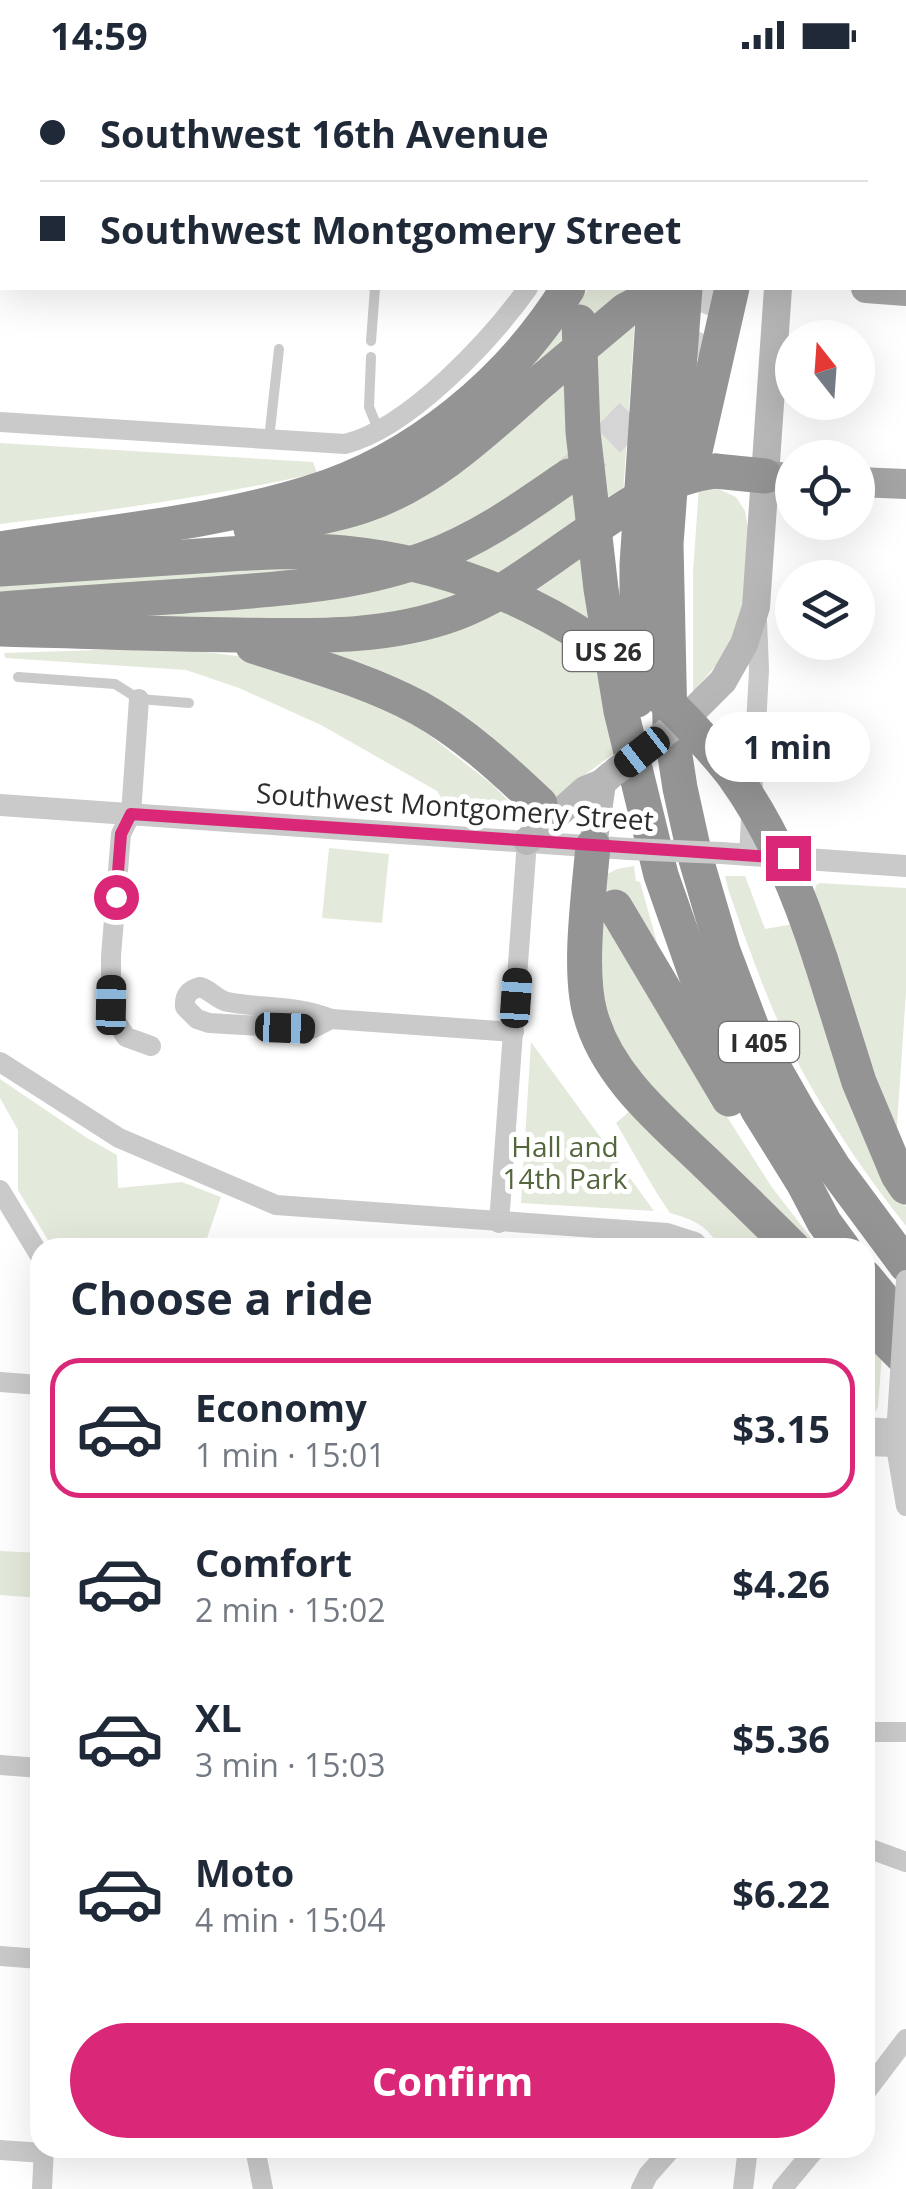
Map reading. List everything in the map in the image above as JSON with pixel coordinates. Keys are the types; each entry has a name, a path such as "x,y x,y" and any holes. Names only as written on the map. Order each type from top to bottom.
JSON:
{"highway":[{"path":"0,549 120,533 258,506 311,493 357,475 409,447 487,388 525,349 567,290"},
{"name":"I 405","path":"655,290 637,565 636,655 620,782 661,875 714,1021 758,1110 834,1235"},
{"path":"120,533 170,538 244,530 312,519 364,505 400,489 445,463 626,310 664,290"},
{"name":"I 405","path":"685,290 666,544 670,724 695,856 723,951 754,1033 834,1168 906,1265"},
{"path":"666,544 686,496 732,290"},
{"path":"579,322 582,432 601,589 622,711 620,782"},
{"path":"0,628 344,636 419,625 497,595 676,479 715,471 775,477"},
{"path":"0,609 263,590 336,582 382,572 464,543 506,520 569,476"},
{"name":"US 26","path":"0,569 245,553 342,553 449,574 514,598 594,642 644,680 706,742 758,813 796,891 859,1082 906,1187"},
{"path":"218,635 347,676 420,708 476,747 540,804"},
{"path":"592,846 585,977 588,1010 598,1039 619,1072 663,1121 782,1238"},
{"path":"615,907 743,1122 786,1184 834,1235"},
{"path":"875,1288 906,1327"},
{"path":"875,1330 906,1360"}],"main road":[{"path":"778,290 779,440"},
{"path":"875,483 906,484"},
{"path":"592,846 620,782 723,681 744,644 756,607 775,500"},
{"path":"527,841 585,790 620,782"}],"street":[{"path":"0,422 345,444 362,440 436,388 477,351 526,290"},
{"path":"748,856 759,670 765,640 756,607"},
{"path":"139,699 131,814 121,834 111,956 111,1011 126,1037 151,1046"},
{"name":"Southwest Montgomery Street","path":"0,805 906,866"},
{"path":"499,1222 527,841"},
{"path":"331,1019 312,1029 216,1024 190,1014 184,1000 192,989 200,987 224,1002 313,1011 331,1019 514,1032"},
{"path":"0,1062 119,1138 276,1205 667,1233 681,1238"},
{"path":"0,1190 30,1240"},
{"path":"906,1280 896,1432 906,1506"},
{"path":"0,1382 30,1384"},
{"path":"875,1429 896,1432"},
{"path":"875,1441 896,1432"},
{"path":"875,1732 906,1732"},
{"path":"0,1765 30,1767"},
{"path":"875,1850 906,1862"},
{"path":"0,1956 30,1958"},
{"path":"875,2080 906,2040"},
{"path":"0,2150 30,2150"},
{"path":"42,2189 44,2158"},
{"path":"257,2158 263,2189"},
{"path":"640,2189 663,2158"},
{"path":"743,2189 747,2158"},
{"path":"782,2189 808,2158"}],"lane":[{"path":"371,341 375,290"},
{"path":"269,439 279,348"},
{"path":"371,357 369,407 379,430"},
{"path":"18,677 115,684 139,699 188,704"}],"green space":[{"path":"588,290 632,290 400,470 551,341"},
{"path":"635,318 623,495 601,509 591,355"},
{"path":"571,378 583,522 498,579 420,555 306,542"},
{"path":"0,443 313,462 317,473 199,496 0,524"},
{"path":"699,486 712,486 736,497 745,511 748,529 742,613 725,655 693,692 693,572"},
{"path":"586,550 599,633 523,590"},
{"path":"350,567 0,601 0,580 134,572"},
{"path":"401,579 468,596 391,624 73,614"},
{"path":"500,605 606,667 617,751 551,800 310,654"},
{"path":"198,651 259,659 392,706 493,785 526,819 451,813 437,791 321,725 239,688 186,670 5,658 4,653"},
{"path":"329,848 389,854 382,923 322,918"},
{"path":"634,866 700,1074 771,1186 811,1238 798,1238 625,1058 596,991 607,874"},
{"path":"725,876 745,876 765,929 793,924 891,1184 906,1207 906,1226 843,1140 797,1062 765,990"},
{"path":"820,883 906,888 906,992 896,1141 814,894"},
{"name":"Hall and 14th Park","path":"531,1042 654,1211 521,1203"},
{"path":"0,1079 117,1155 118,1188 182,1182 221,1197 207,1238 47,1238 18,1190 18,1130 0,1098"},
{"path":"632,1109 767,1238 713,1238 699,1224 670,1213 616,1123"},
{"path":"875,1346 882,1353 875,1412"},
{"path":"0,1551 30,1552 30,1597 0,1595"}],"tunnel":[{"path":"569,476 653,391 686,343 708,290"}],"route":[{"path":"116,897 121,834 131,814 788,858"}]}
